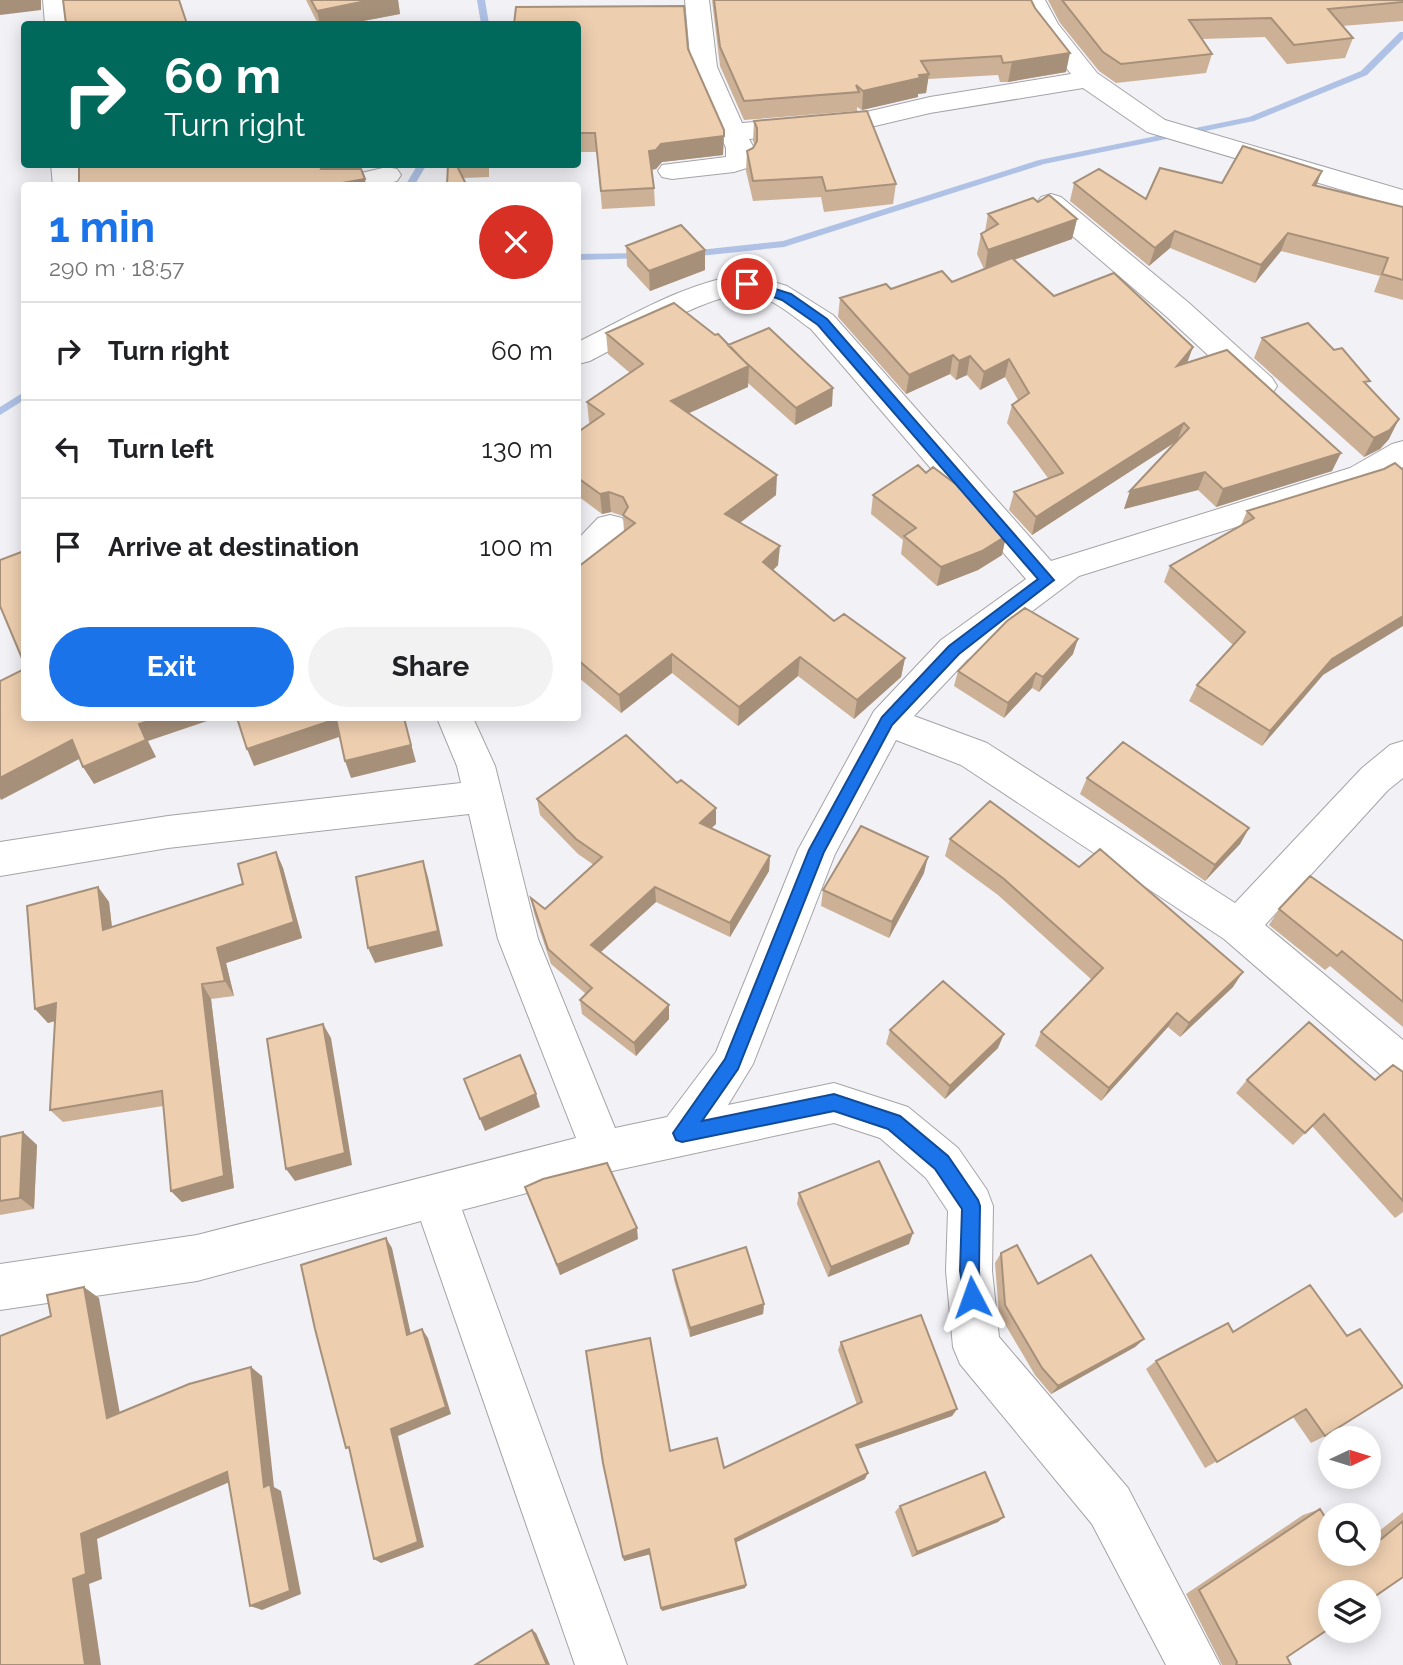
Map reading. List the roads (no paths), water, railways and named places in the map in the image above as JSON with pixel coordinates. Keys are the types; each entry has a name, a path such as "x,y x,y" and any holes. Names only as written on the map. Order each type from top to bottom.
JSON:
{"street":[{"path":"55,0 57,21"},
{"path":"672,170 734,164 740,160 740,148 705,67 697,0"},
{"path":"1033,0 1047,26 1088,79 1156,126 1403,199"},
{"path":"731,132 862,121 930,105 1088,79"},
{"path":"358,182 387,175"},
{"path":"1051,203 1178,310 1286,408"},
{"path":"581,353 709,292 747,284 787,297 822,322 1047,580"},
{"path":"1334,451 1387,470"},
{"path":"682,1133 732,1064 817,850 887,721 954,650 1067,567 1387,470"},
{"path":"581,557 610,527"},
{"path":"456,721 476,766 518,940 603,1152"},
{"path":"887,721 974,754 1238,927 1403,1067"},
{"path":"1238,927 1394,778"},
{"path":"0,859 168,832 483,797"},
{"path":"0,1287 197,1258 603,1152 682,1133 834,1103 893,1122 942,1163 971,1206 969,1271 977,1347 1110,1506 1194,1665"},
{"path":"435,1196 601,1665"}],"waterway":[{"path":"481,0 484,21"},
{"path":"690,254 784,244 1042,162 1251,119 1364,73 1403,34"},
{"path":"412,182 420,168"},
{"path":"581,257 644,256"},
{"path":"0,412 21,397"}]}
